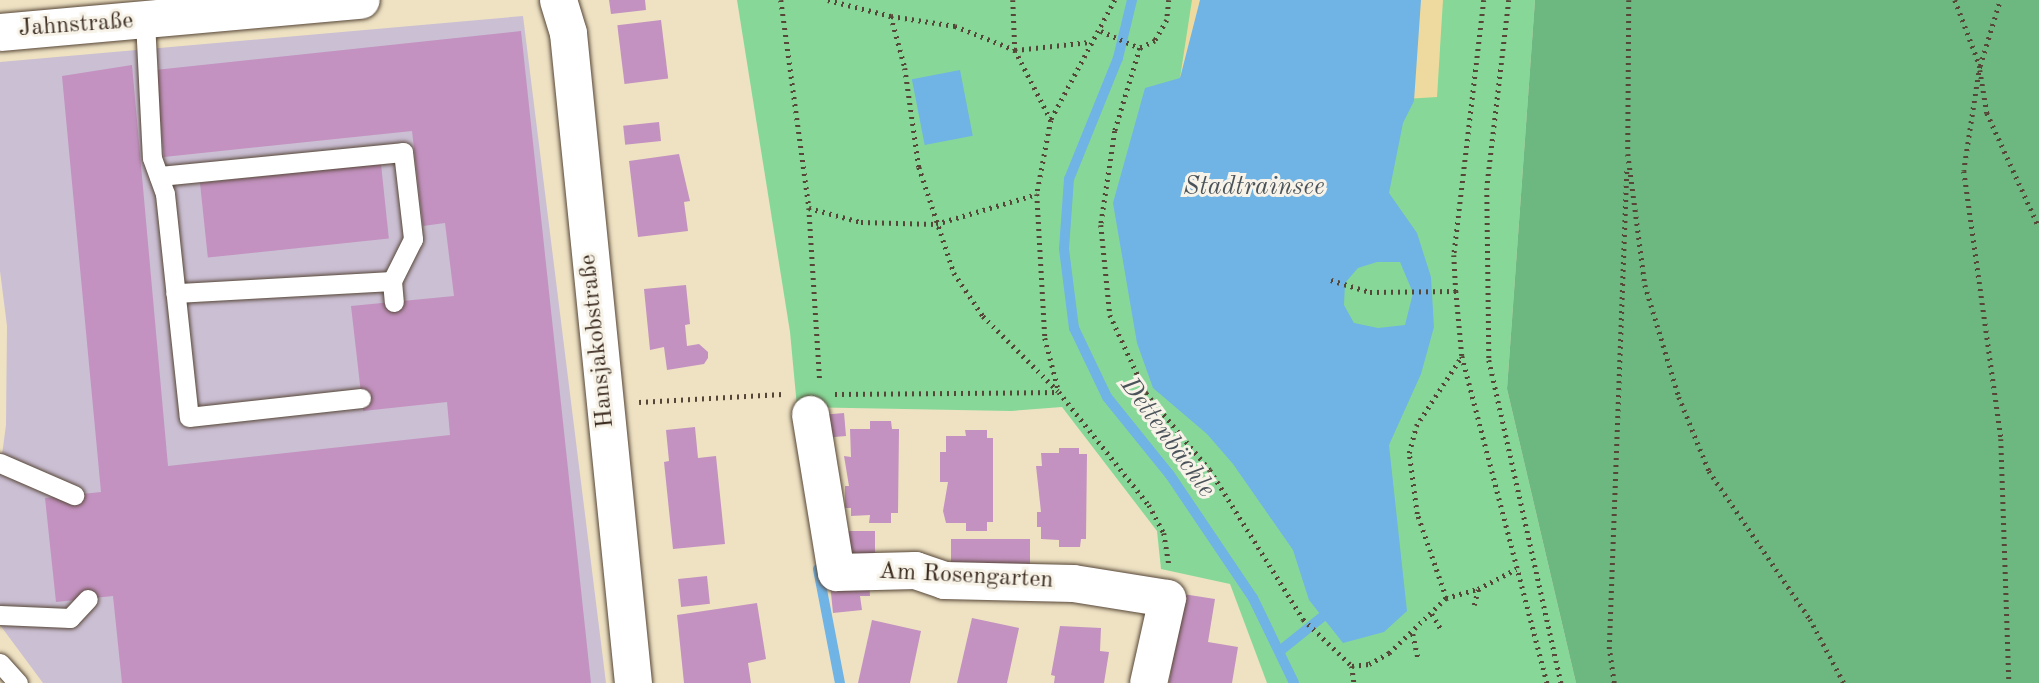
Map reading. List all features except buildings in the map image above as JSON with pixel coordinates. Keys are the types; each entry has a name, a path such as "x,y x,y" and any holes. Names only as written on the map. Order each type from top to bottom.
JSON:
{"street":[{"name":"Jahnstraße","path":"0,32 145,21 230,7 360,0"},
{"name":"Hansjakobstraße","path":"558,0 568,33 633,683"},
{"name":"Am Rosengarten","path":"812,397 836,572 915,570 944,580 1073,583 1167,598"},
{"path":"1148,683 1167,598"}],"lane":[{"path":"145,21 152,158 165,194 189,417 361,398"},
{"path":"159,176 402,152 413,239 392,281 394,302"},
{"path":"175,293 392,281"},
{"path":"0,463 74,495"},
{"path":"0,615 70,618 88,599"},
{"path":"0,663 18,683"}],"path":[{"path":"781,0 808,208 822,374 812,397"},
{"path":"828,0 891,16 955,26 1015,50 1091,42"},
{"path":"1013,0 1015,50 1051,120"},
{"path":"1059,392 1045,338 1037,194 1051,120 1091,42 1101,31 1115,0"},
{"path":"1170,0 1167,20 1154,41 1140,48 1115,131 1101,225 1110,315 1146,393 1210,470 1303,619 1315,634 1352,666 1354,683"},
{"path":"1484,0 1454,255 1456,291 1462,356 1547,683"},
{"path":"1509,0 1487,188 1489,360 1561,683"},
{"path":"1614,683 1609,649 1628,154 1629,0"},
{"path":"1955,0 1969,47 1980,66 1987,113 2039,227"},
{"path":"2000,0 1980,66 1964,171 2001,439 2009,683"},
{"path":"891,16 905,68 919,167 954,273 983,316 1059,392 1149,505 1164,533 1167,598"},
{"path":"1101,31 1140,48"},
{"path":"1628,154 1645,285 1679,397 1709,471 1810,619 1843,683"},
{"path":"808,208 861,222 936,224 1037,194"},
{"path":"1331,280 1370,292 1405,294 1456,291"},
{"path":"1446,598 1417,514 1409,453 1416,426 1462,356"},
{"path":"604,410 728,394 812,397 1059,392"},
{"path":"1352,666 1369,664 1413,634 1446,598 1478,589 1516,568"},
{"path":"1474,605 1478,589"},
{"path":"1432,614 1441,629"},
{"path":"1413,634 1418,658"}],"shaded area":[{"path":"523,16 606,683 43,683 0,625 0,470 6,425 7,326 0,271 0,62"}],"green space":[{"path":"737,0 1535,0 1507,389 1576,683 1267,683 1230,584 1161,569 1157,531 1062,407 1011,411 797,407 790,332"},
{"path":"1535,0 2039,0 2039,683 1576,683 1507,389"}],"sand":[{"path":"1192,0 1216,0 1180,78"},
{"path":"1407,0 1443,0 1437,97 1405,99"}],"water":[{"name":"Stadtrainsee","path":"1200,0 1421,0 1414,101 1403,123 1389,193 1417,233 1431,277 1434,327 1421,374 1389,445 1407,611 1384,632 1343,643 1309,600 1293,550 1233,464 1207,434 1153,388 1137,343 1113,203 1145,88 1180,78","holes":["1377,262 1400,262 1413,293 1405,325 1378,328 1354,323 1344,305 1345,283 1358,268"]},
{"path":"960,70 973,136 925,145 912,79"}],"waterway":[{"name":"Dettenbächle","path":"1132,0 1118,58 1069,179 1064,249 1074,328 1107,397 1170,475 1253,598 1294,683"},
{"path":"818,569 840,683"},
{"path":"1281,650 1322,617"}]}
